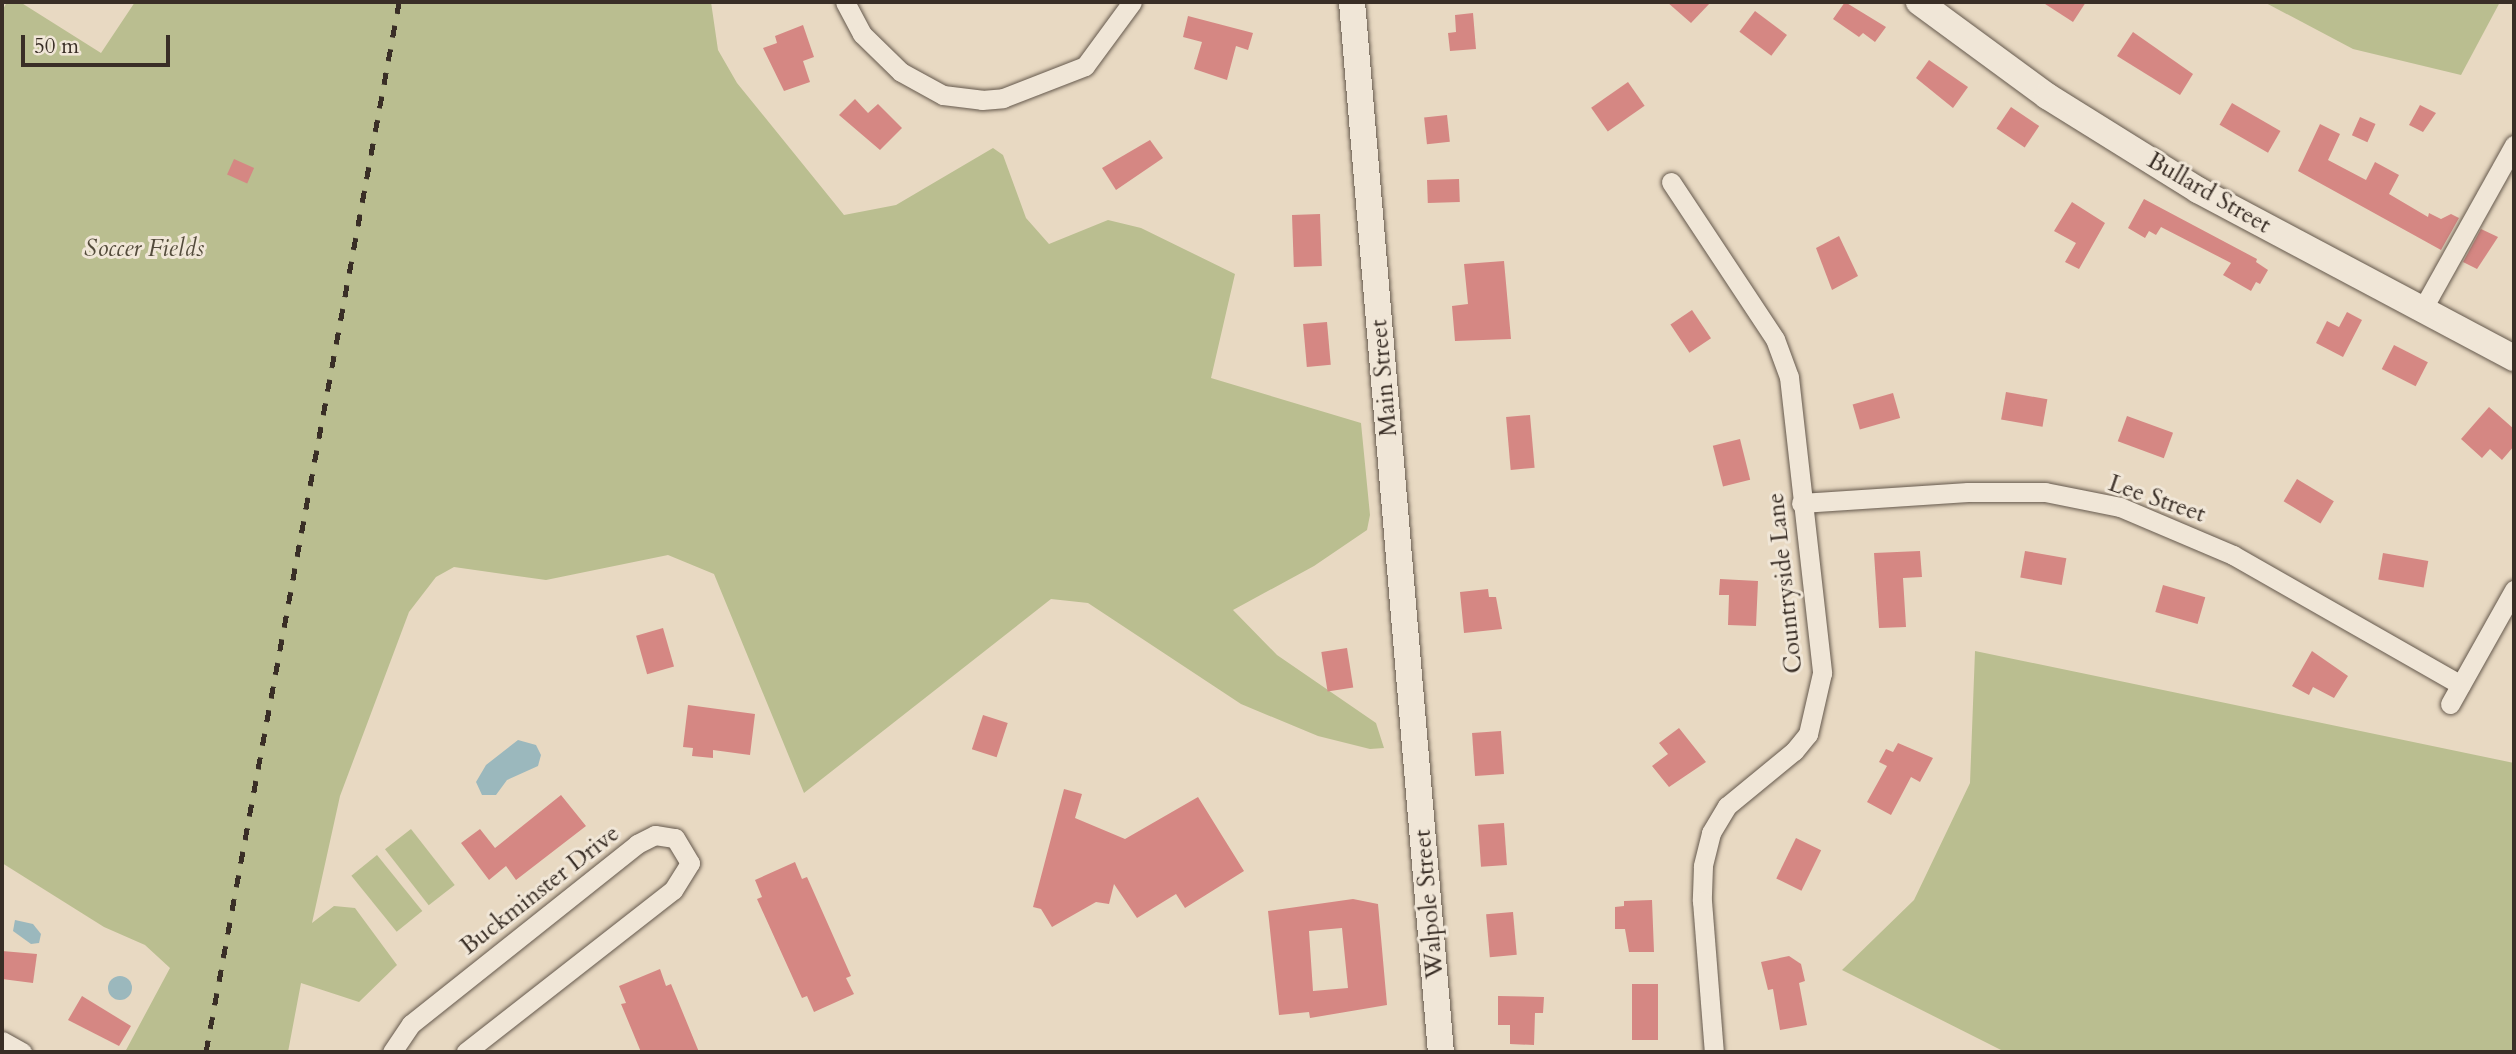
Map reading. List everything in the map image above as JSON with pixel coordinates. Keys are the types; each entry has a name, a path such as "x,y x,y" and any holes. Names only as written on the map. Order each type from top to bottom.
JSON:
{"main road":[{"name":"Main Street","path":"1352,2 1416,755"},
{"name":"Bullard Street","path":"1919,2 2048,96 2198,190 2514,358"},
{"name":"Walpole Street","path":"1416,755 1441,1052"}],"street":[{"path":"845,2 862,34 901,72 943,95 982,100 1003,98 1085,66 1132,2"},
{"path":"2423,308 2514,145"},
{"name":"Countryside Lane","path":"1671,182 1775,339 1788,377 1822,673 1817,708 1808,734 1794,751 1727,806 1711,833 1703,866 1702,901 1714,1052"},
{"name":"Lee Street","path":"1801,503 1968,492 2045,492 2120,507 2233,555 2461,685"},
{"path":"2450,704 2514,590"},
{"name":"Buckminster Drive","path":"392,1052 411,1024 637,844 655,835 676,838 690,863 673,890 466,1052"},
{"path":"2,1041 22,1052"}],"green space":[{"name":"Soccer Fields","path":"7,2 20,2 101,53 135,2 711,2 718,50 737,83 844,215 896,205 993,148 1003,155 1026,218 1049,244 1108,220 1141,228 1235,274 1211,378 1361,423 1370,515 1367,530 1314,566 1233,610 1277,655 1376,723 1384,748 1370,749 1318,736 1241,704 1088,603 1051,599 804,793 714,574 668,555 546,580 454,567 436,577 409,612 340,796 312,923 334,906 355,908 397,965 359,1002 301,983 288,1052 125,1052 170,968 145,945 104,927 2,863 2,11"},
{"path":"2264,2 2500,2 2461,75 2353,49"},
{"path":"1975,651 2514,763 2514,1052 2005,1052 1842,970 1914,900 1970,783"},
{"path":"411,829 455,885 429,905 385,849"},
{"path":"377,855 422,911 397,932 351,876"}],"water":[{"path":"518,740 536,745 541,755 538,766 507,780 496,795 482,795 476,782 486,765"},
{"path":"15,920 33,924 41,934 39,943 31,944 13,931"},
{"path":"120,976 131,983 132,988 125,999 120,1000 109,993 108,988 115,977"}],"building":[{"path":"1667,2 1711,2 1691,23"},
{"path":"1845,2 1886,27 1875,42 1863,33 1859,37 1833,19"},
{"path":"2042,2 2086,2 2073,22"},
{"path":"1755,11 1787,35 1771,56 1739,32"},
{"path":"1473,13 1476,49 1450,51 1448,33 1456,32 1455,15"},
{"path":"1188,16 1253,33 1248,50 1236,46 1227,80 1194,69 1202,42 1183,37"},
{"path":"803,25 814,57 803,61 810,82 784,91 763,48 777,43 775,36"},
{"path":"2133,32 2193,74 2180,95 2117,56"},
{"path":"1929,60 1968,87 1953,108 1916,78"},
{"path":"1628,82 1645,106 1608,132 1591,108"},
{"path":"855,99 868,113 878,104 902,128 880,150 839,115"},
{"path":"2232,103 2280,131 2268,153 2220,125"},
{"path":"2420,105 2436,113 2423,132 2409,125"},
{"path":"2011,107 2039,126 2025,148 1996,129"},
{"path":"1447,115 1450,142 1427,144 1424,117"},
{"path":"2360,117 2376,124 2367,142 2352,135"},
{"path":"2320,124 2340,134 2328,160 2366,180 2375,162 2399,175 2389,194 2428,217 2429,213 2441,219 2451,214 2459,218 2441,250 2298,171"},
{"path":"1150,140 1163,158 1116,190 1102,168"},
{"path":"234,159 254,168 247,183 227,175"},
{"path":"1459,179 1460,202 1428,203 1427,180"},
{"path":"2144,199 2257,259 2256,262 2268,270 2260,284 2256,282 2251,291 2223,275 2231,263 2161,227 2156,235 2149,231 2145,238 2128,228"},
{"path":"2072,202 2105,223 2079,269 2065,262 2076,243 2054,231"},
{"path":"1320,214 1322,266 1294,267 1292,215"},
{"path":"2481,229 2498,237 2477,269 2463,262"},
{"path":"1839,236 1858,276 1832,290 1816,248"},
{"path":"1504,261 1511,339 1455,341 1452,306 1468,304 1464,264"},
{"path":"1692,310 1711,338 1689,353 1670,325"},
{"path":"2347,312 2362,320 2343,357 2316,343 2327,321 2339,327"},
{"path":"1327,322 1331,365 1307,367 1303,324"},
{"path":"2394,345 2428,362 2416,386 2382,369"},
{"path":"2006,392 2047,399 2042,427 2001,420"},
{"path":"1893,393 1900,418 1860,430 1853,405"},
{"path":"2489,407 2514,429 2514,446 2502,460 2490,449 2482,458 2461,439"},
{"path":"1530,415 1535,468 1511,470 1506,417"},
{"path":"2127,416 2173,433 2164,458 2118,441"},
{"path":"1740,439 1750,480 1723,487 1713,446"},
{"path":"2297,479 2334,501 2320,523 2284,501"},
{"path":"1920,551 1922,577 1903,578 1906,627 1879,628 1874,553"},
{"path":"2025,551 2066,558 2062,585 2020,578"},
{"path":"2383,553 2428,561 2424,588 2378,580"},
{"path":"1720,579 1758,581 1756,626 1728,625 1729,595 1719,595"},
{"path":"2163,585 2205,597 2198,624 2155,612"},
{"path":"1488,589 1489,597 1496,597 1502,629 1464,633 1460,592"},
{"path":"663,628 674,666 647,674 636,636"},
{"path":"1347,648 1353,688 1328,692 1321,652"},
{"path":"2312,651 2348,676 2334,698 2313,687 2309,695 2292,686"},
{"path":"688,705 755,714 750,755 713,750 713,758 692,756 693,748 683,747"},
{"path":"983,715 1008,723 997,757 972,749"},
{"path":"1679,728 1706,762 1669,787 1652,766 1668,754 1659,743"},
{"path":"1501,731 1504,774 1475,776 1472,733"},
{"path":"1898,743 1933,758 1920,782 1911,777 1891,815 1867,802 1887,766 1879,762 1886,749 1893,752"},
{"path":"1064,789 1082,794 1075,818 1125,839 1198,797 1244,871 1185,908 1176,894 1137,918 1114,884 1109,904 1096,902 1052,927 1041,909 1033,907"},
{"path":"561,795 586,826 516,880 506,866 489,880 461,843 480,829 495,848"},
{"path":"1504,823 1507,865 1481,867 1478,825"},
{"path":"1796,838 1821,850 1801,891 1776,878"},
{"path":"795,862 802,879 807,877 851,976 846,978 854,994 814,1012 807,996 802,998 757,899 762,897 755,880"},
{"path":"1353,899 1378,904 1387,1005 1310,1018 1309,1012 1279,1015 1268,911","holes":["1342,928 1348,988 1313,991 1309,931"]},
{"path":"1652,900 1654,952 1629,952 1625,929 1615,929 1615,907 1624,906 1624,901"},
{"path":"1513,912 1517,955 1490,957 1486,914"},
{"path":"2,951 37,954 33,983 2,979"},
{"path":"1789,956 1801,964 1805,981 1799,983 1807,1025 1780,1030 1773,989 1768,990 1761,962"},
{"path":"660,969 666,986 671,984 699,1052 641,1052 621,1004 626,1003 619,986"},
{"path":"1632,984 1658,984 1658,1040 1632,1040"},
{"path":"82,996 131,1026 119,1046 68,1020"},
{"path":"1498,996 1544,997 1543,1013 1535,1013 1534,1045 1510,1044 1510,1025 1498,1025"}],"railway":[{"path":"206,1052 399,2"}]}
